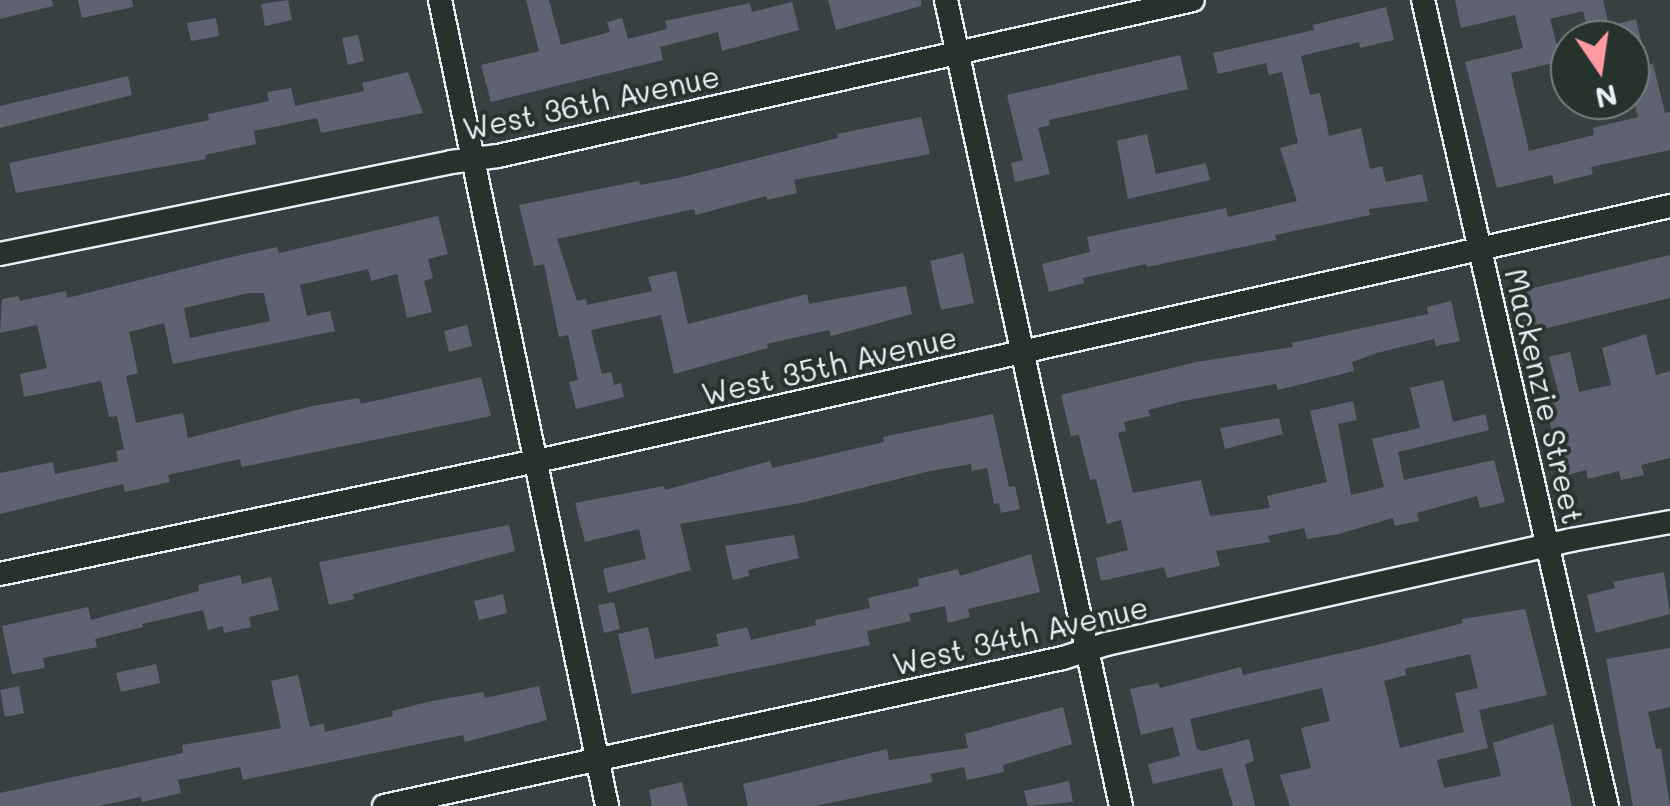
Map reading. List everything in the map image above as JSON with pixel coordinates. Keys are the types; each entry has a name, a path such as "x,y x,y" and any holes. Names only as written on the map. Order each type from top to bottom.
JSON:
{"street":[{"path":"440,0 606,806"},
{"path":"946,0 1121,806"},
{"name":"West 36th Avenue","path":"0,254 474,159 1193,0"},
{"name":"Mackenzie Street","path":"1423,0 1607,806"},
{"name":"West 35th Avenue","path":"0,574 536,461 1670,206"},
{"name":"West 34th Avenue","path":"384,806 598,762 1548,546 1670,522"}],"building":[{"path":"0,0 52,0 53,6 0,19"},
{"path":"78,0 132,0 133,7 82,18"},
{"path":"288,0 292,20 265,26 261,4"},
{"path":"526,0 549,0 561,45 610,32 607,22 622,18 628,39 667,29 665,21 750,3 752,12 792,2 799,30 722,51 718,32 660,47 663,60 491,102 481,65 539,51"},
{"path":"828,0 921,0 921,6 836,30"},
{"path":"1455,0 1603,0 1608,20 1585,20 1583,11 1550,19 1550,64 1511,73 1529,151 1594,135 1593,128 1626,120 1650,120 1653,64 1665,113 1670,112 1670,150 1591,167 1593,174 1554,184 1552,175 1497,188 1465,62 1523,48 1515,15 1461,28"},
{"path":"1386,7 1394,40 1360,48 1359,42 1301,56 1310,95 1320,93 1329,136 1361,128 1370,169 1382,166 1386,182 1422,174 1428,201 1369,209 1370,215 1275,235 1276,240 1083,278 1084,283 1049,292 1042,264 1090,252 1087,237 1226,208 1228,217 1297,201 1280,148 1298,143 1282,72 1269,75 1266,63 1218,74 1213,53 1314,30 1313,25"},
{"path":"216,18 219,36 191,41 187,23"},
{"path":"358,35 364,61 348,65 342,38"},
{"path":"1180,55 1188,89 1049,120 1050,125 1038,128 1050,174 1015,182 1011,163 1023,160 1007,95"},
{"path":"408,72 423,113 321,133 317,118 254,131 256,144 205,155 206,159 16,193 9,163 209,120 208,114 269,101 267,92 291,88 295,106 364,91 362,83"},
{"path":"128,76 132,95 0,128 0,106"},
{"path":"921,117 930,154 794,180 797,193 767,200 766,196 696,215 694,209 557,239 577,301 586,299 587,305 652,291 648,277 676,271 688,324 807,294 809,304 906,286 912,314 831,336 829,330 767,344 768,348 674,374 661,315 591,330 602,374 611,372 614,385 621,383 624,397 576,409 569,382 578,380 568,335 559,337 544,264 534,266 519,205 639,181 640,185 678,178 838,138 837,134"},
{"path":"1147,134 1156,174 1206,163 1210,180 1128,199 1117,141"},
{"path":"438,216 448,254 428,259 433,278 424,281 432,312 407,318 397,274 371,281 368,269 300,285 307,316 330,311 335,331 173,364 164,323 129,332 138,373 126,376 136,423 183,413 188,438 313,406 359,398 361,404 481,377 491,416 242,467 240,459 168,475 170,482 125,492 123,484 0,514 0,473 53,462 55,474 118,461 116,451 124,449 117,416 109,417 101,381 24,397 20,374 47,368 37,325 0,333 2,299 18,296 20,301 66,291 67,298 277,247 279,253","holes":["264,293 270,321 190,338 184,308"]},
{"path":"963,253 974,303 941,310 930,261"},
{"path":"1670,255 1670,298 1527,333 1517,292"},
{"path":"1451,301 1460,341 1436,346 1434,339 1352,362 1354,371 1278,390 1276,384 1183,401 1148,410 1150,416 1124,422 1126,431 1118,433 1133,493 1201,480 1210,516 1270,508 1267,496 1327,482 1310,411 1353,401 1357,420 1338,424 1351,495 1384,487 1372,439 1420,428 1410,388 1443,380 1453,422 1485,414 1489,430 1398,452 1404,480 1494,460 1505,502 1480,508 1477,496 1417,513 1419,521 1395,526 1393,518 1307,539 1304,528 1268,536 1270,542 1216,551 1220,566 1167,578 1164,567 1101,581 1096,558 1128,550 1121,520 1107,524 1096,479 1090,480 1079,435 1071,436 1061,395 1196,362 1293,347 1292,343 1428,314 1427,307"},
{"path":"467,325 472,346 449,352 444,331"},
{"path":"1646,334 1656,375 1670,371 1670,458 1641,465 1644,475 1621,480 1619,471 1588,479 1586,470 1561,477 1546,403 1560,399 1549,357 1570,352 1579,392 1611,385 1602,348"},
{"path":"993,414 1009,487 1015,486 1020,509 1001,513 999,503 994,504 987,468 972,471 971,464 930,471 801,503 680,524 691,570 608,593 603,569 646,559 639,529 585,542 575,503 664,486 665,490 770,461 772,468 884,442 883,437"},
{"path":"1279,418 1283,434 1225,449 1220,428"},
{"path":"509,525 515,551 353,594 354,599 329,605 319,562"},
{"path":"794,535 799,558 748,570 749,576 733,580 725,546"},
{"path":"1031,554 1040,592 968,609 970,617 948,623 945,606 909,614 911,621 867,631 870,645 632,694 618,634 648,627 655,659 719,646 716,634 747,627 751,640 816,625 815,620 870,608 868,598 919,586 918,579 958,569 960,576"},
{"path":"1664,572 1670,614 1596,633 1587,595 1615,588 1613,582"},
{"path":"240,575 242,584 271,577 279,610 249,617 251,627 224,633 223,626 208,630 203,610 142,624 143,627 95,639 97,647 43,658 45,668 12,674 2,626 88,607 91,620 199,591 198,585"},
{"path":"503,594 507,613 479,620 474,601"},
{"path":"614,602 620,629 604,633 598,605"},
{"path":"1525,609 1547,695 1479,710 1488,748 1437,760 1444,788 1501,776 1493,743 1553,724 1572,806 1290,806 1280,775 1311,768 1301,728 1330,721 1322,688 1190,719 1197,749 1202,751 1249,739 1254,761 1245,764 1255,806 1233,806 1222,768 1153,784 1148,764 1180,756 1173,727 1141,735 1130,689 1158,683 1160,688 1241,667 1243,675 1463,623 1462,619","holes":["1470,654 1478,688 1455,693 1464,732 1400,748 1384,681 1406,675 1405,669"]},
{"path":"1670,648 1670,707 1648,712 1656,749 1661,748 1670,806 1633,806 1606,659"},
{"path":"156,664 160,683 121,692 116,673"},
{"path":"298,675 310,727 324,723 325,732 393,716 392,711 427,702 483,692 485,698 539,686 547,720 465,742 463,735 243,780 240,767 178,780 181,793 142,802 141,797 99,806 0,806 0,793 183,753 182,745 281,728 271,681"},
{"path":"19,686 24,713 5,717 0,690"},
{"path":"1063,707 1072,744 1003,765 1004,772 967,780 964,767 931,774 932,782 815,806 748,806 743,784 887,749 889,760 968,748 965,734"},
{"path":"1069,781 1073,802 1028,806 1024,791"},
{"path":"682,782 688,806 652,806 649,790"}]}
